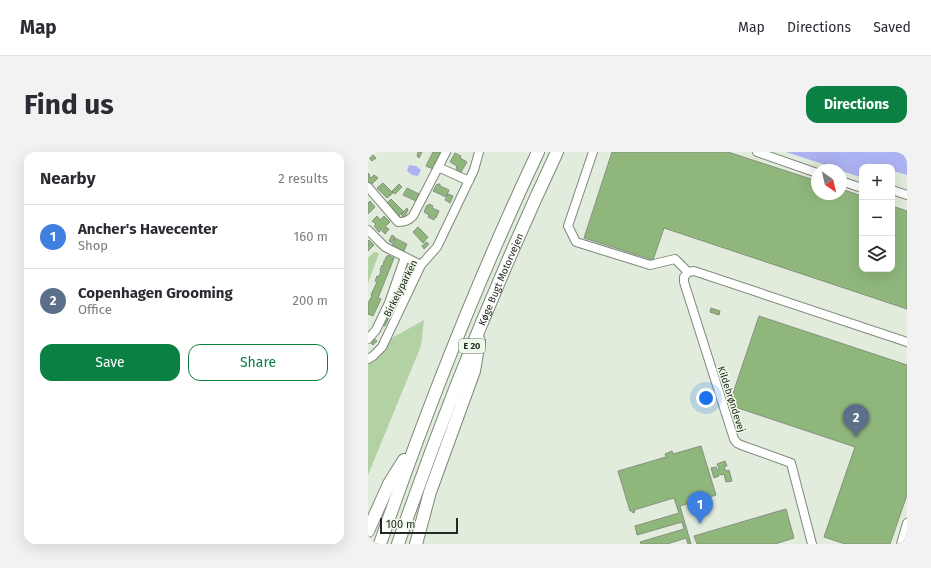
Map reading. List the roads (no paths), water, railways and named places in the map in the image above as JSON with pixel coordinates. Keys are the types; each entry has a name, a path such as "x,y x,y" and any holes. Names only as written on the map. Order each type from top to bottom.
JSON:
{"highway":[{"name":"Køge Bugt Motorvejen","path":"380,544 418,438 471,304 500,235 538,152"},
{"name":"Køge Bugt Motorvejen","path":"398,544 432,449 483,319 557,152"},
{"path":"416,544 430,492 474,371 483,319"},
{"path":"368,531 389,484 418,438"}],"street":[{"path":"368,187 398,222 407,221 413,216 446,152"},
{"name":"Birkelyparken","path":"368,359 382,347 421,265 437,247 474,170 479,152"},
{"path":"593,152 568,226 576,242 650,265 675,259 688,272 694,271 907,342"},
{"path":"757,152 811,171"},
{"path":"438,166 468,181"},
{"path":"847,183 859,187"},
{"path":"895,191 907,195"},
{"path":"368,230 385,248 421,265"},
{"path":"368,339 376,330 389,303 405,257"},
{"name":"Kildebrøndevej","path":"688,272 684,277 684,282 734,439 741,445 791,463 812,544"},
{"path":"901,544 907,523"}],"water":[{"path":"786,152 907,152 907,175 895,172 895,164 859,164 859,176 847,173 847,164 823,164"},
{"path":"409,165 416,166 421,170 418,176 412,175 407,171"}],"place":[{"name":"Copenhagen Grooming","path":"856,437"},
{"name":"Ancher's Havecenter","path":"700,524"}]}
